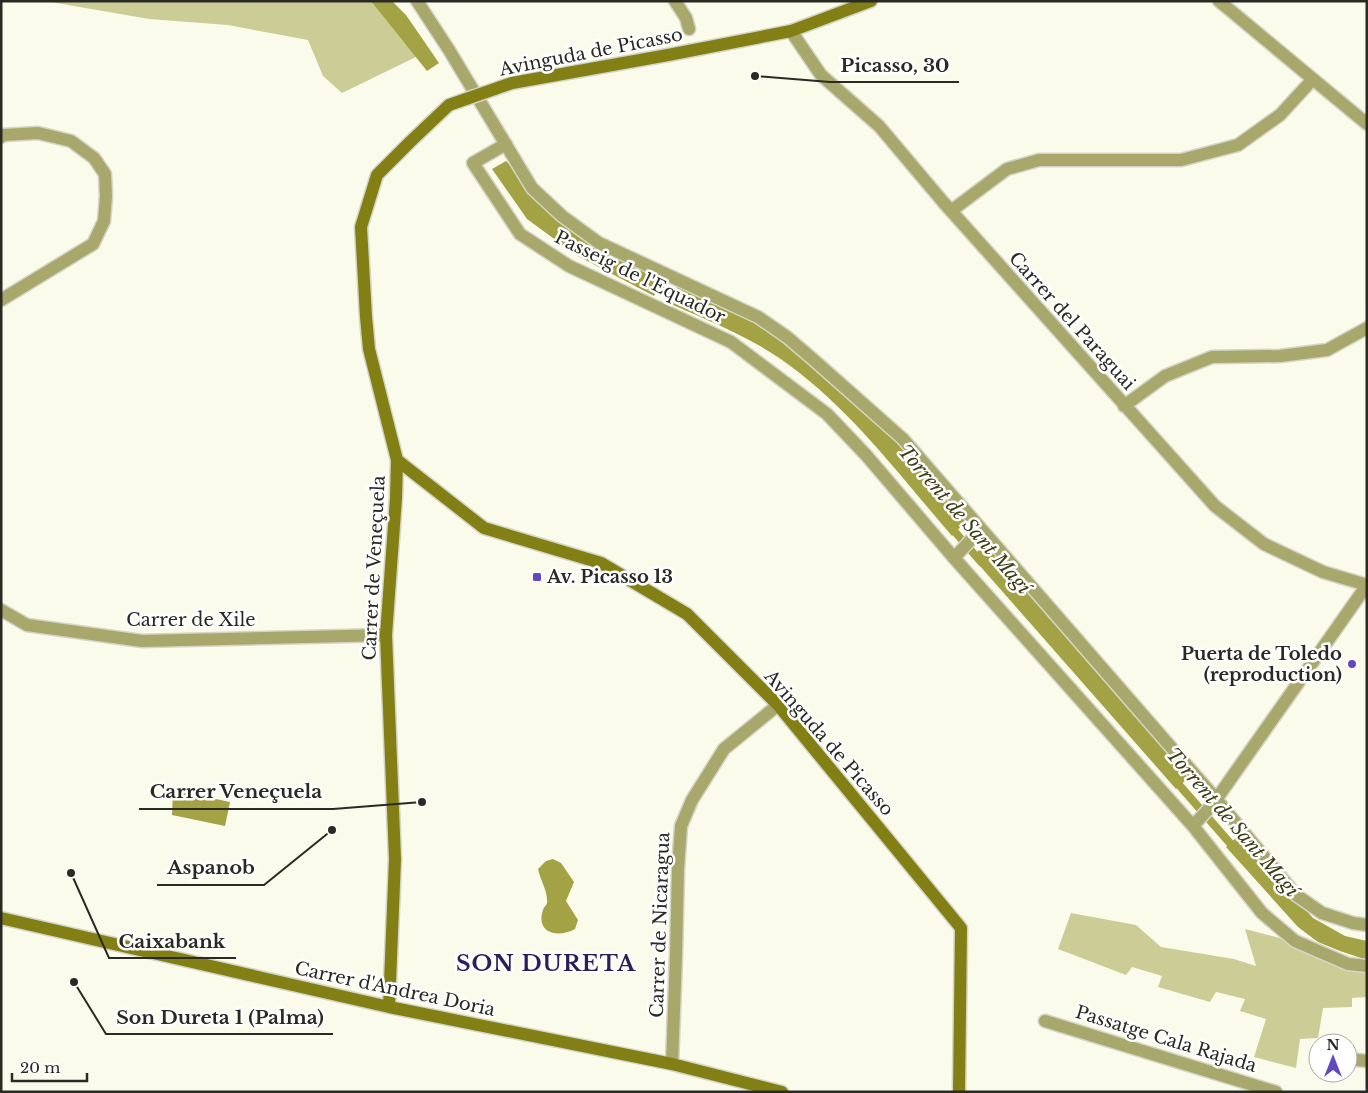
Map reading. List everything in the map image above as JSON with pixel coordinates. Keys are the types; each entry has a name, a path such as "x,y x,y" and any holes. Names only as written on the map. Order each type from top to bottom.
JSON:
{"street":[{"path":"417,1 450,50 506,144"},
{"path":"675,1 686,18 689,29"},
{"name":"Avinguda de Picasso","path":"871,1 791,31 512,83 450,105 377,175 361,228 366,317 370,349 397,460 484,528 601,563 686,614 778,705 962,928 959,1092"},
{"path":"1219,1 1367,124"},
{"name":"Carrer del Paraguai","path":"791,31 821,75 879,126 951,211 1215,506 1264,544 1323,572 1367,585"},
{"path":"951,211 1007,169 1039,160 1181,160 1238,145 1280,115 1313,79"},
{"path":"1,137 3,134 38,133 71,141 94,158 105,174 106,196 104,221 93,244 1,300"},
{"name":"Passeig de l'Equador","path":"1367,925 1353,923 1322,913 1296,894 977,534 903,439 787,337 758,317 599,243 562,216 532,188 506,144 473,163 520,234 569,266 731,342 827,414 866,455 954,558 1194,824 1262,913 1295,941 1348,964 1367,966"},
{"path":"1124,406 1165,376 1212,357 1280,356 1328,350 1367,328"},
{"name":"Carrer de Veneçuela","path":"389,1007 395,858 386,636 397,460"},
{"path":"954,558 977,534"},
{"path":"1194,824 1215,801 1367,585"},
{"name":"Carrer de Xile","path":"1,610 28,625 142,641 386,636"},
{"name":"Carrer de Nicaragua","path":"672,1064 681,826 692,800 724,749 778,705"},
{"name":"Carrer d'Andrea Doria","path":"1,918 389,1007 672,1064 782,1092"},
{"name":"Passatge Cala Rajada","path":"1045,1021 1276,1092"}],"green space":[{"path":"45,1 392,1 418,56 342,93 323,76 308,40 228,25 149,19"},
{"path":"1071,913 1136,925 1161,947 1234,959 1256,966 1245,929 1280,938 1350,971 1367,973 1367,997 1352,998 1352,1007 1323,1008 1319,1033 1308,1033 1308,1039 1300,1039 1296,1068 1254,1057 1266,1019 1240,1011 1245,999 1216,992 1210,1002 1158,987 1162,976 1132,967 1126,975 1058,949"}],"shaded area":[{"path":"371,1 392,1 406,15 439,63 427,71"},
{"path":"506,161 570,229 662,279 654,296 576,255 527,219 492,169"},
{"path":"678,284 764,327 825,373 881,425 966,521 952,536 855,424 812,383 775,355 761,347 731,331 671,304"},
{"path":"985,544 1189,777 1176,789 972,557"},
{"path":"173,790 230,802 225,826 172,815"},
{"path":"1239,835 1313,918 1345,936 1367,941 1367,960 1318,942 1298,927 1226,847"},
{"path":"553,859 561,863 574,882 566,901 578,920 575,929 569,932 550,932 542,924 541,918 547,902 546,892 538,869 546,861"}],"waterway":[{"name":"Torrent de Sant Magí","path":"649,284 681,300"},
{"name":"Torrent de Sant Magí","path":"949,525 981,562"},
{"name":"Torrent de Sant Magí","path":"1173,778 1236,850"}],"place":[{"name":"Picasso, 30","path":"755,76"},
{"name":"Av. Picasso 13","path":"537,577"},
{"name":"Puerta de Toledo (reproduction)","path":"1352,664"},
{"name":"Carrer Veneçuela","path":"422,802"},
{"name":"Aspanob","path":"332,830"},
{"name":"Caixabank","path":"71,873"},
{"name":"Son Dureta 1 (Palma)","path":"74,982"}],"district":[{"name":"SON DURETA","path":"546,963"}]}
